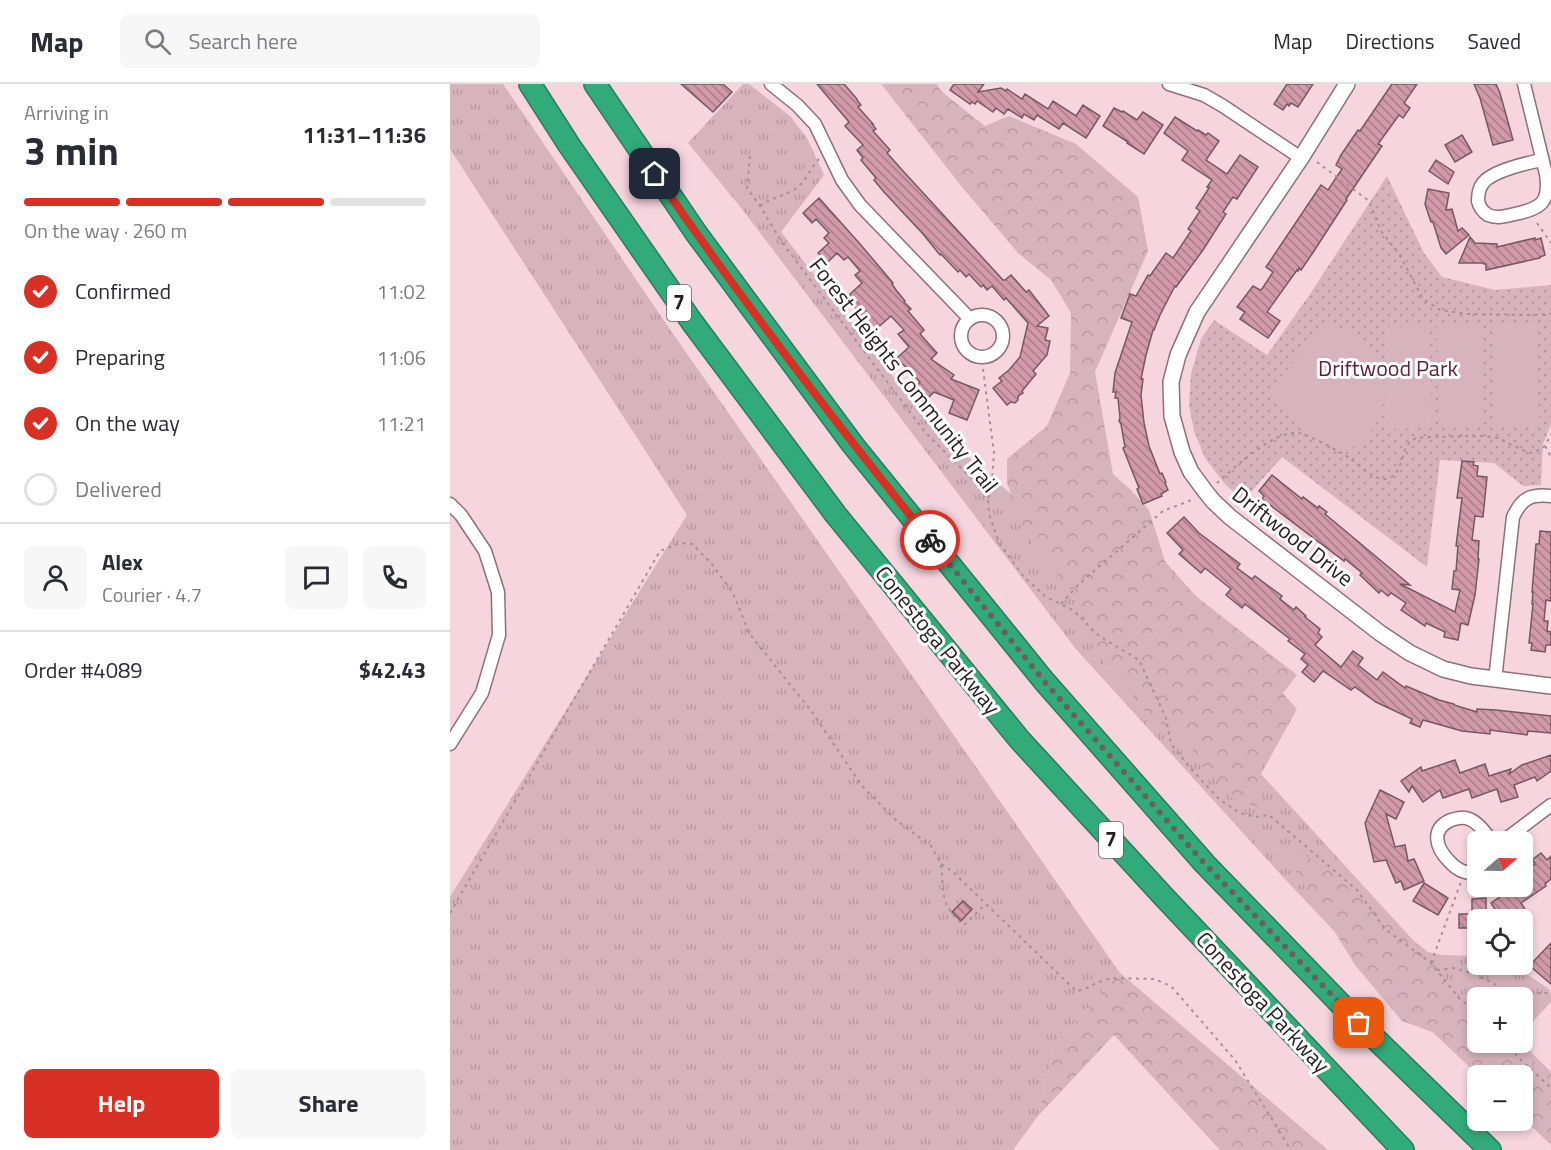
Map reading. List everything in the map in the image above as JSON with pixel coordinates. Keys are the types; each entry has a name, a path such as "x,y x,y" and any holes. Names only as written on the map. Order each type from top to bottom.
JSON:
{"highway":[{"name":"Conestoga Parkway","path":"530,84 569,145 706,340 836,515 982,694 1019,739 1164,897 1403,1150"},
{"path":"595,84 696,233 853,445 1044,681 1205,864 1359,1023 1490,1150"}],"street":[{"path":"771,84 815,124 850,194 970,320"},
{"path":"1169,84 1204,95 1301,158"},
{"name":"Driftwood Drive","path":"1347,84 1301,158 1197,312 1178,355 1171,382 1172,416 1182,452 1191,472 1205,491 1230,517 1380,633 1410,653 1443,669 1471,676 1551,686"},
{"path":"1524,84 1546,174 1548,188 1545,199 1537,208 1498,218 1486,214 1478,205 1478,193 1483,182 1500,172 1542,159"},
{"path":"1494,680 1513,517 1518,506 1526,498 1540,495 1551,496"},
{"path":"450,504 461,515 485,551 498,592 499,635 482,693 450,744"},
{"path":"1518,831 1551,805"},
{"path":"1467,873 1458,870 1450,863 1439,848 1438,833 1447,822 1464,817 1473,820 1483,831"}],"path":[{"path":"760,206 770,199 795,190 807,179 818,160 829,153"},
{"name":"Forest Heights Community Trail","path":"750,156 747,188 781,241 925,432 975,482 988,500 989,514 999,543 1023,577 1046,597 1073,610 1100,636 1139,660 1166,718 1171,744 1219,799 1240,813 1255,817 1269,815 1357,891 1385,929 1431,963 1467,1004"},
{"path":"1317,162 1369,201 1381,231 1399,254 1423,299 1440,310 1468,314 1551,314"},
{"path":"1537,223 1551,243"},
{"path":"983,369 994,453 988,500"},
{"path":"1215,485 1238,463 1265,444 1288,433 1307,436 1348,457 1382,479 1398,471 1404,451 1416,438 1484,436 1498,438 1529,453 1545,446 1551,434"},
{"path":"1545,446 1551,457"},
{"path":"1061,604 1078,585 1162,511 1194,499"},
{"path":"450,913 660,551 680,543 692,544 711,563 733,593 749,633 812,712 862,786 896,820 931,846 941,864 944,902 953,916 964,926 984,906"},
{"path":"941,864 952,871 1076,991 1111,978 1154,979 1171,987 1235,1060 1291,1150"},
{"path":"1431,963 1461,882"},
{"path":"1437,970 1455,968 1477,975 1504,989 1525,993 1551,993"},
{"path":"1515,1053 1551,1088"}],"green space":[{"path":"450,84 503,84 669,328 1120,973 1054,1045 1038,1116 1013,1150 450,1150 450,897 687,515 450,149"},
{"path":"743,84 749,84 790,116 807,138 824,175 781,232 931,425 1018,500 1066,451 1297,709 1261,774 1413,940 1428,952 1467,956 1467,975 1528,975 1549,989 1551,1002 1533,1021 1533,987 1467,987 1467,1053 1532,1053 1551,1072 1551,1145 1533,1128 1533,1065 1467,1065 1403,1004 1283,877 1075,648 742,209 688,143"},
{"path":"881,84 937,84 942,92 985,126 1009,116 1076,144 1138,197 1148,251 1095,372 1113,474 1149,510 1168,571 1202,601 1297,675 1283,693 1293,713 1257,762 1264,791 1260,808 1232,798 1198,761 1188,737 1151,718 1105,663 1077,599 1028,538 1007,483 1007,459 1047,426 1070,373 1071,313 1051,280 1018,253 962,187"},
{"name":"Driftwood Park","path":"1387,176 1424,253 1442,277 1495,290 1551,285 1551,425 1543,444 1541,485 1523,486 1494,463 1440,460 1427,567 1282,457 1243,501 1224,483 1205,458 1194,431 1189,405 1191,374 1201,339 1214,320 1267,355"},
{"path":"1536,324 1539,426 1494,427 1492,325"},
{"path":"1326,325 1351,333 1371,350 1383,373 1385,399 1376,424 1359,444 1342,452 1316,438 1272,400 1271,388"},
{"path":"1482,325 1484,427 1439,428 1437,326"},
{"path":"1430,326 1432,428 1387,429 1385,327"},
{"path":"1299,852 1338,875 1427,956 1467,1004 1467,1053 1525,1053 1551,1076 1551,1141 1533,1123 1533,1065 1472,1065 1441,1035 1402,1021 1355,965 1296,874"},
{"path":"1120,973 1328,1150 1220,1150 1114,1035 1038,1116 1054,1045"}],"building":[{"path":"681,84 723,84 732,92 713,112"},
{"path":"817,84 844,84 861,105 858,107 873,124 876,129 873,131 890,150 887,153 1003,280 1011,275 1026,292 1029,290 1049,316 1037,326 1048,328 1045,340 1050,341 1047,355 1033,371 1036,374 1015,403 1011,402 1007,405 993,388 1002,381 999,378 1020,357 1028,323 992,286 987,290 969,274 966,277 960,270 958,272 884,192 861,160 863,158 857,150 863,145 845,126 849,122"},
{"path":"954,84 984,84 978,92 1001,88 1006,91 1007,89 1022,99 1025,94 1048,109 1053,101 1076,116 1083,105 1100,116 1086,138 1063,123 1059,129 1037,115 1034,120 1024,114 1022,118 1008,109 1004,114 996,108 993,112 977,101 975,104 972,102 970,104 950,90"},
{"path":"1287,84 1313,84 1298,107 1291,103 1289,106 1287,104 1283,110 1274,104"},
{"path":"1392,84 1417,84 1404,103 1410,108 1403,118 1399,115 1378,144 1382,146 1312,254 1301,270 1299,268 1297,270 1267,312 1280,321 1268,338 1240,319 1245,312 1237,307 1253,286 1262,289 1273,272 1266,267 1321,185 1328,190 1342,169 1336,165 1341,155"},
{"path":"1474,84 1496,84 1513,140 1493,145"},
{"path":"1114,108 1137,120 1143,112 1163,125 1144,154 1103,126"},
{"path":"1175,117 1219,141 1206,160 1227,174 1240,155 1258,167 1237,199 1233,197 1223,212 1226,214 1203,250 1175,286 1153,330 1141,379 1143,379 1141,395 1149,446 1168,490 1161,494 1162,496 1143,504 1123,448 1125,447 1119,421 1118,398 1115,398 1116,392 1113,392 1115,373 1132,322 1121,318 1130,294 1136,296 1148,275 1150,276 1166,253 1173,258 1191,231 1188,229 1200,211 1196,208 1212,180 1182,160 1188,151 1164,133"},
{"path":"1462,135 1472,152 1455,162 1445,145"},
{"path":"1436,160 1454,172 1448,184 1429,171"},
{"path":"1428,189 1449,193 1446,210 1452,209 1458,231 1462,228 1469,235 1446,254 1441,248 1425,204"},
{"path":"819,198 893,283 911,309 908,311 924,330 920,334 937,353 931,359 954,375 951,379 979,390 967,420 949,413 954,400 934,392 929,397 916,387 920,382 897,358 909,347 898,334 904,330 891,316 874,331 852,303 848,296 862,283 855,275 860,271 848,257 844,260 837,253 827,263 818,253 829,243 824,238 829,233 816,219 812,223 803,213"},
{"path":"1470,237 1475,243 1497,244 1497,247 1541,238 1545,255 1486,270 1484,263 1459,263"},
{"path":"1462,461 1474,462 1473,465 1478,466 1477,476 1487,477 1483,517 1475,516 1472,540 1479,541 1475,595 1468,625 1461,623 1458,640 1444,637 1445,632 1426,623 1425,626 1401,610 1406,603 1391,593 1388,596 1381,590 1379,593 1360,575 1362,573 1262,499 1264,496 1259,491 1272,475 1302,499 1303,497 1327,512 1325,514 1410,585 1400,584 1455,612 1460,590 1452,589 1454,571 1456,571 1458,546 1456,546 1462,498 1457,498"},
{"path":"1184,517 1199,533 1240,564 1237,568 1252,579 1255,576 1282,596 1280,599 1294,610 1296,607 1320,629 1318,633 1322,637 1315,645 1341,667 1353,651 1363,658 1358,665 1377,680 1383,672 1405,688 1406,686 1477,712 1477,709 1496,710 1551,716 1551,733 1528,731 1527,735 1490,730 1490,734 1462,731 1423,720 1420,727 1410,723 1412,719 1376,702 1355,687 1351,690 1323,671 1314,682 1302,672 1308,665 1301,659 1305,654 1288,641 1290,639 1245,604 1242,608 1226,595 1231,589 1205,568 1201,573 1179,554 1183,550 1167,533"},
{"path":"1540,531 1551,532 1551,601 1546,600 1544,621 1548,621 1547,631 1551,632 1551,645 1546,645 1545,652 1531,650 1532,643 1529,643 1536,544 1539,544"},
{"path":"1551,755 1551,771 1537,781 1535,777 1514,785 1518,797 1501,802 1497,789 1472,798 1469,789 1443,798 1440,790 1423,802 1412,786 1409,792 1401,781 1421,767 1422,771 1455,760 1460,773 1485,764 1489,776 1511,769 1509,774 1522,765"},
{"path":"1380,790 1404,802 1396,819 1386,814 1395,847 1405,845 1408,861 1414,859 1424,881 1404,890 1401,881 1396,883 1386,860 1374,862 1365,823"},
{"path":"1541,853 1547,860 1551,856 1551,879 1545,884 1546,886 1533,895 1533,866 1535,864 1533,859"},
{"path":"1424,883 1448,898 1438,915 1413,901"},
{"path":"1500,897 1530,897 1521,903 1525,909 1495,909 1491,903"},
{"path":"1486,898 1486,909 1472,909 1472,899"},
{"path":"963,901 972,909 961,921 952,912"},
{"path":"1459,914 1467,914 1467,928 1459,928"},
{"path":"1551,943 1551,984 1533,969 1533,962"}],"way so far":[{"path":"930,540 1044,681 1205,864 1359,1023"}],"route":[{"path":"655,174 853,445 930,540"}]}
